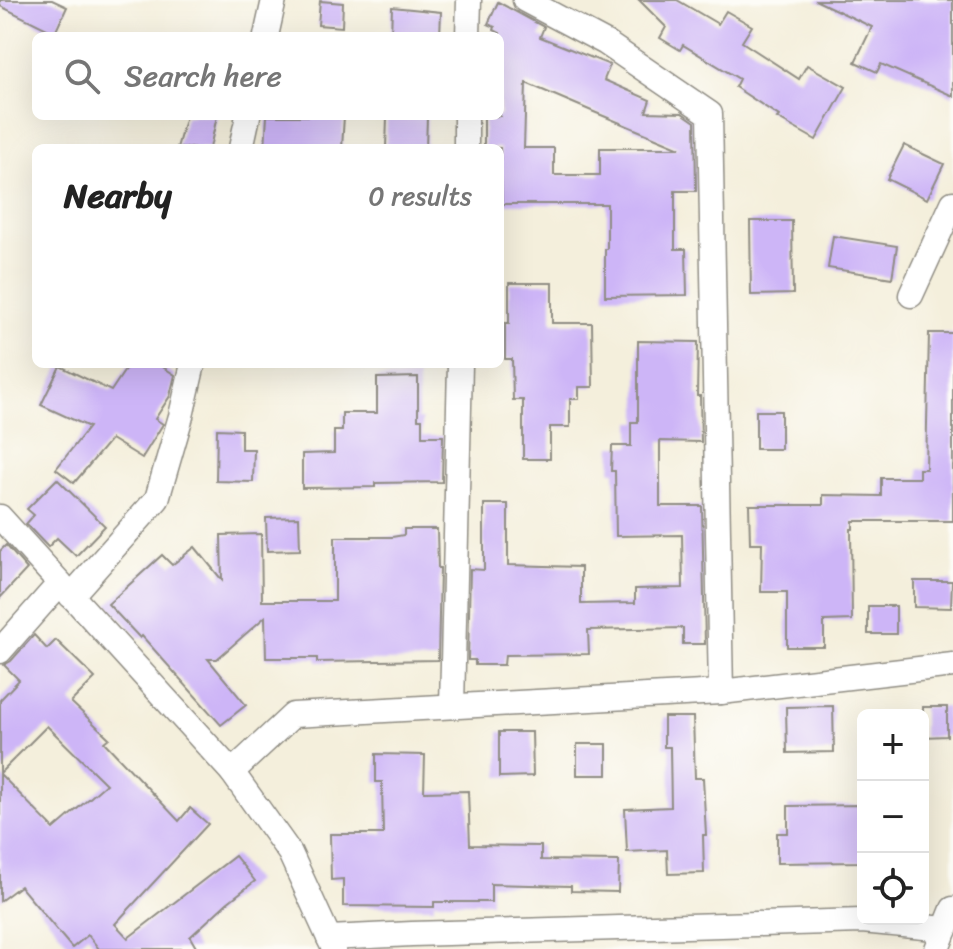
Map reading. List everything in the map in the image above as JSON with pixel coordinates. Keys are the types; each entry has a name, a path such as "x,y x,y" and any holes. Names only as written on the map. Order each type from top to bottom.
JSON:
{"street":[{"path":"267,32 274,0"},
{"path":"468,32 469,0"},
{"path":"525,0 606,43 710,114 721,692"},
{"path":"242,144 247,120"},
{"path":"466,120 466,144"},
{"path":"911,295 953,203"},
{"path":"0,651 157,499 192,368"},
{"path":"452,706 460,368"},
{"path":"0,517 232,772 290,853 332,944 412,934 862,921 945,929"},
{"path":"232,772 293,715 721,692 953,665"}],"building":[{"path":"0,0 52,0 67,7 53,32 0,6"},
{"path":"639,0 677,0 718,24 726,11 752,26 742,42 799,79 807,65 846,87 816,140 777,118 779,116 735,87 739,79 683,45 680,50 660,38 666,27"},
{"path":"815,0 953,0 953,96 881,64 877,72 855,62 872,27"},
{"path":"320,1 343,3 342,27 318,25"},
{"path":"498,2 544,27 540,37 610,65 604,80 650,100 646,112 682,113 695,122 696,191 675,191 675,249 686,249 687,295 605,296 607,204 504,204 504,144 484,144 484,120 504,120 504,32 494,30 495,27 488,24","holes":["526,83 680,148 600,148 600,175 554,175 554,148 524,148"]},
{"path":"392,7 441,12 440,32 391,32"},
{"path":"185,120 216,120 211,144 178,144"},
{"path":"267,120 344,120 342,144 265,144"},
{"path":"387,120 427,120 426,144 386,144"},
{"path":"904,145 944,164 927,199 887,179"},
{"path":"750,221 792,221 793,294 751,295"},
{"path":"833,236 897,246 892,278 828,268"},
{"path":"509,283 552,283 552,323 592,323 593,387 579,387 579,399 570,399 570,427 550,427 550,459 523,459 523,400 513,400 512,359 505,359"},
{"path":"929,333 953,333 953,521 853,521 852,620 824,621 824,647 787,647 787,592 761,592 762,543 750,543 749,505 823,505 823,495 881,496 881,478 919,478 919,469 926,469"},
{"path":"638,341 698,342 697,396 700,396 701,442 660,441 660,506 702,506 705,644 683,644 683,628 588,630 589,654 505,655 504,665 475,665 475,660 468,660 470,569 484,570 484,504 508,504 508,565 581,567 581,604 635,603 635,589 683,588 682,535 616,536 612,446 631,446 631,422 638,422"},
{"path":"59,368 111,391 126,368 164,368 175,375 170,396 155,419 163,424 142,458 111,439 74,483 56,469 89,427 41,405"},
{"path":"418,377 418,419 422,419 422,436 443,436 442,482 302,488 302,454 334,453 334,431 342,431 342,413 377,413 377,378"},
{"path":"756,411 781,411 781,449 756,449"},
{"path":"217,429 241,430 241,449 254,449 253,482 216,481"},
{"path":"57,479 105,526 76,556 57,538 48,547 26,524 34,515 27,509"},
{"path":"299,517 300,550 267,551 266,518"},
{"path":"404,529 437,529 440,568 438,660 317,662 317,658 266,658 265,617 217,659 208,659 246,705 221,725 142,636 140,638 108,604 162,555 172,565 195,547 222,580 221,535 261,534 262,601 335,601 335,537 392,537 404,535"},
{"path":"6,545 27,569 0,598 0,551"},
{"path":"914,581 952,581 951,608 914,607"},
{"path":"868,606 896,606 896,634 868,634"},
{"path":"34,635 47,649 56,640 95,678 71,702 109,738 104,742 179,821 190,808 208,824 115,924 128,938 235,856 255,881 190,937 197,949 99,949 88,935 72,948 20,886 0,901 0,774 54,829 106,784 47,726 0,773 0,700 19,680 4,665"},
{"path":"833,706 834,752 787,753 786,707"},
{"path":"947,707 947,736 929,737 929,709 923,709"},
{"path":"664,717 693,717 695,778 703,778 704,873 668,874 667,850 627,852 625,809 671,807 670,747 664,747"},
{"path":"499,732 532,732 533,776 499,777"},
{"path":"577,744 607,744 607,775 577,775"},
{"path":"376,754 425,755 424,792 468,791 470,845 541,846 541,860 619,861 618,892 571,891 571,886 491,884 491,902 434,902 434,907 343,906 343,879 331,880 330,834 383,834 382,782 376,782"},
{"path":"857,805 857,862 777,863 777,833 788,833 788,806"}]}
